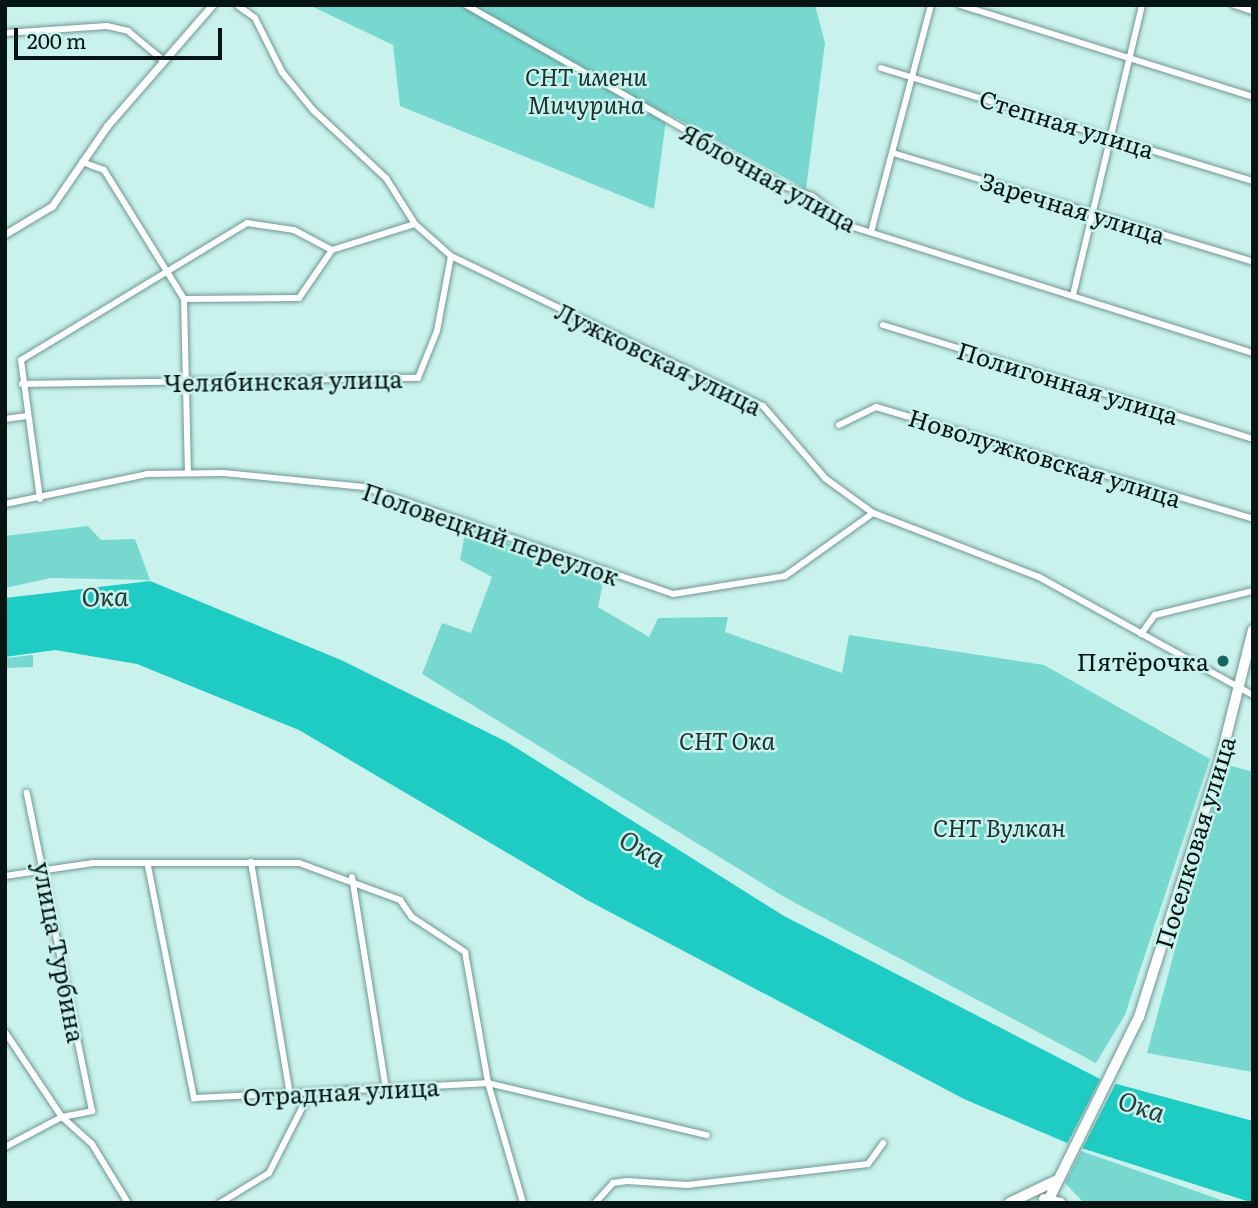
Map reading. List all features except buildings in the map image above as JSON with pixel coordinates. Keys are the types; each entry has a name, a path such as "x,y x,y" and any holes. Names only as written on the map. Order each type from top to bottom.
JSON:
{"highway":[{"name":"Поселковая улица","path":"1048,1201 1124,1050 1239,690 1253,630"},
{"path":"1027,1199 1058,1178"},
{"path":"1058,1178 1058,1193 1068,1203"},
{"path":"1009,1203 1027,1199 1061,1203"}],"street":[{"path":"5,234 52,206 82,162 212,5"},
{"name":"Лужковская улица","path":"237,5 255,18 282,72 386,178 415,224 450,256 763,406 826,479 873,513 1039,577 1239,690 1253,695"},
{"name":"Яблочная улица","path":"466,5 871,232 1253,353"},
{"path":"871,232 931,5"},
{"path":"960,5 1253,97"},
{"path":"1073,295 1107,135 1142,5"},
{"path":"1234,5 1253,11"},
{"path":"5,33 107,26 128,31 164,61"},
{"name":"Степная улица","path":"881,68 1253,181"},
{"name":"Заречная улица","path":"893,153 1253,262"},
{"path":"82,162 104,170 171,272 184,299 188,473"},
{"path":"40,499 22,384 21,360 255,220 294,230 332,250"},
{"path":"184,299 299,298 332,250 415,224"},
{"name":"Челябинская улица","path":"22,384 418,378 437,331 450,256"},
{"name":"Полигонная улица","path":"883,326 1253,439"},
{"name":"Новолужковская улица","path":"839,425 876,407 1253,519"},
{"path":"5,419 27,416"},
{"name":"Половецкий переулок","path":"5,504 40,499 147,474 188,473 364,487 673,594 785,576 873,513"},
{"path":"1141,634 1155,615 1253,591"},
{"name":"улица Турбина","path":"27,793 92,1111 62,1117"},
{"path":"251,862 290,1095"},
{"path":"5,876 43,867 299,863 352,877 400,900 412,917 465,952 488,1083 523,1203"},
{"name":"Отрадная улица","path":"148,866 194,1098 488,1083 707,1135"},
{"path":"352,877 386,1089"},
{"path":"5,1032 62,1117 92,1144 128,1203"},
{"path":"220,1203 269,1172 309,1094"},
{"path":"5,1147 62,1117"},
{"path":"595,1203 613,1183 627,1181 687,1185 867,1164 883,1143"}],"green space":[{"name":"СНТ имени Мичурина","path":"309,5 815,5 825,43 806,189 667,113 654,209 400,106 393,45"},
{"path":"88,526 101,540 135,539 150,580 51,578 5,588 5,536"},
{"name":"СНТ Вулкан","path":"466,528 604,578 598,607 649,637 658,618 728,617 725,632 842,673 849,635 1044,665 1210,759 1125,1015 1096,1063 786,898 422,674 442,623 471,633 492,577 460,560"},
{"path":"33,655 33,667 5,668 5,658"},
{"path":"1225,764 1253,772 1253,1072 1147,1053"},
{"path":"1081,1151 1230,1203 1084,1203 1065,1183"}],"water":[{"name":"Ока","path":"150,581 341,660 507,742 784,916 1102,1080 1253,1121 1253,1203 1072,1145 964,1099 587,900 299,730 137,664 55,650 5,657 5,598"}],"pier":[{"path":"1102,1076 1117,1081 1081,1151 1066,1146"}],"place":[{"name":"Пятёрочка","path":"1223,661"}],"park label":[{"name":"СНТ Ока","path":"727,740"}]}
